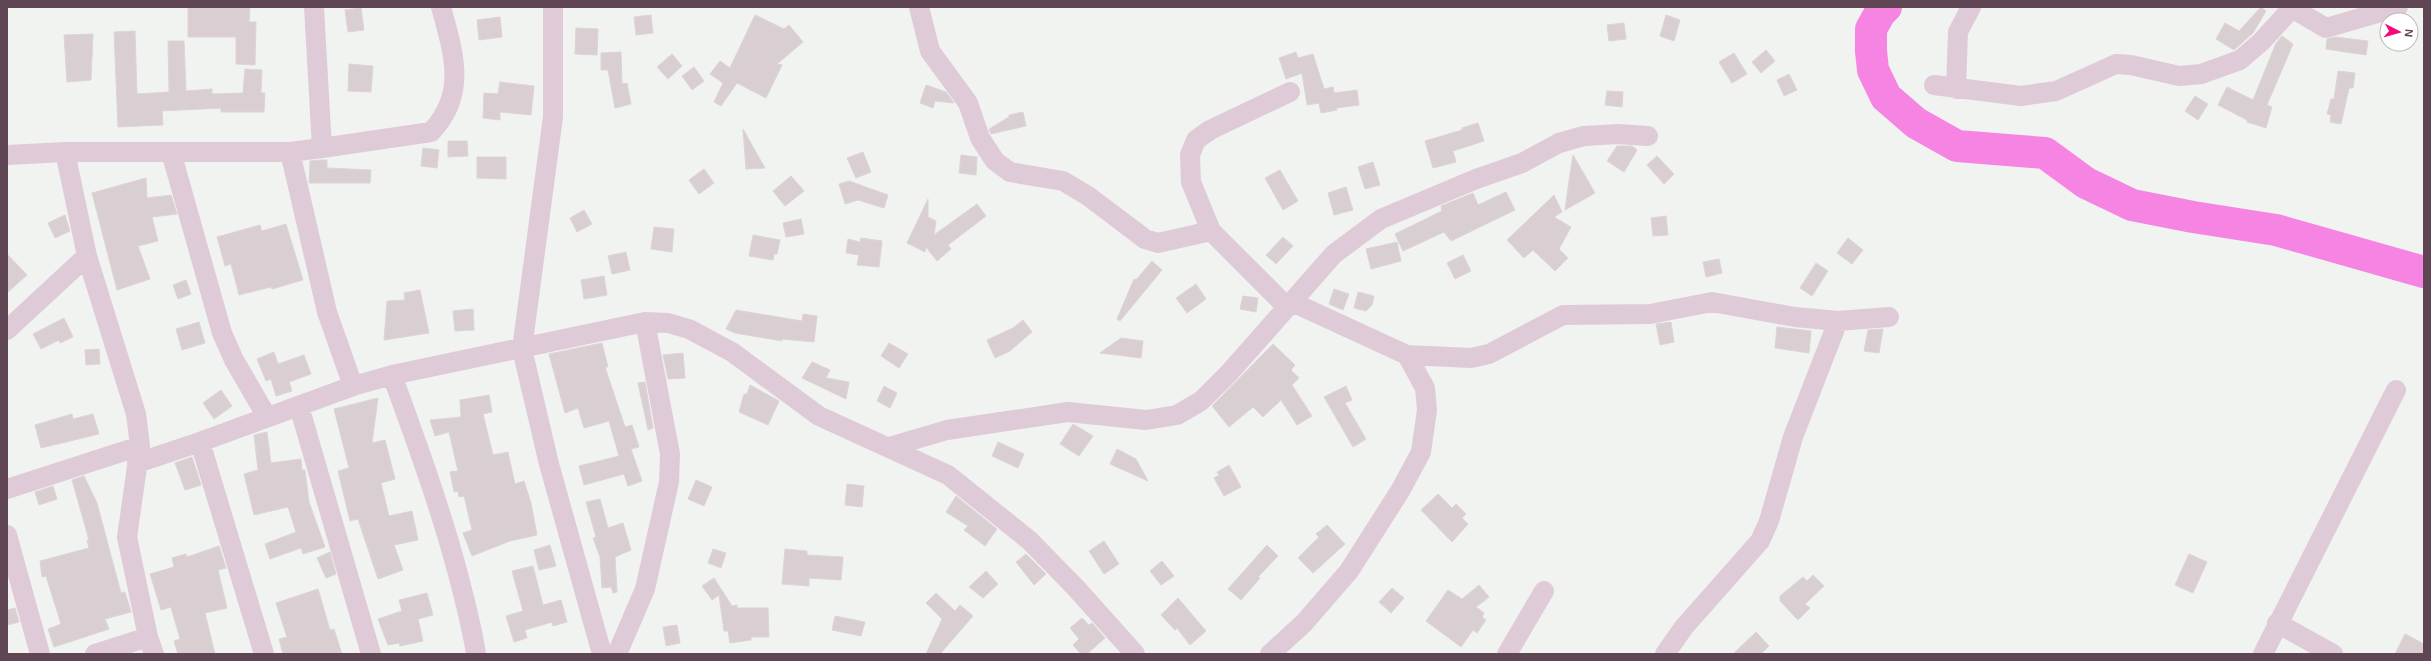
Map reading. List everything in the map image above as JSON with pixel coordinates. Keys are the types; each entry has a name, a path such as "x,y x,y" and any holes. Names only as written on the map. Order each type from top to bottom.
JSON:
{"street":[{"path":"314,7 322,148"},
{"path":"7,155 65,152 290,152 431,132 440,122 449,106 455,85 455,58 441,7"},
{"path":"553,7 553,117 522,349 549,464 602,654"},
{"path":"919,7 930,51 968,103 980,138 995,161 1010,172 1063,182 1088,196 1145,239 1158,242 1211,230"},
{"path":"1956,89 1958,32 1971,7"},
{"path":"1934,85 1956,89 2021,96 2056,91 2116,64 2131,65 2178,76 2201,74 2240,60 2261,42 2291,8 2326,28 2332,28 2357,17 2398,7"},
{"path":"1290,92 1210,130 1196,140 1190,155 1191,182 1211,230 1290,304 1407,355 1471,358 1489,354 1563,315 1650,314 1712,302 1795,317 1838,321 1889,317"},
{"path":"889,447 947,430 1068,412 1146,420 1177,415 1201,401 1229,373 1334,254 1381,219 1476,179 1522,163 1559,143 1584,136 1618,134 1648,136"},
{"path":"65,152 87,256 136,414 138,454 127,536 151,645 95,654"},
{"path":"171,152 222,333 234,360 267,417"},
{"path":"290,152 327,312 353,386"},
{"path":"7,330 87,256"},
{"path":"1665,654 1684,627 1760,541 1769,521 1793,437 1838,321"},
{"path":"617,654 645,589 669,482 670,454 645,322"},
{"path":"7,489 138,454 200,442 353,386 392,375 522,349 645,322 668,323 689,329 732,352 819,416 948,475 1029,540 1076,588 1135,654"},
{"path":"1270,654 1304,623 1349,572 1400,491 1421,452 1428,410 1425,388 1407,355"},
{"path":"392,375 424,463 453,555 473,633 476,654"},
{"path":"2263,654 2277,623 2396,390"},
{"path":"298,406 371,654"},
{"path":"200,442 264,654"},
{"path":"7,535 40,654"},
{"path":"1507,654 1544,590"},
{"path":"2277,623 2333,654"}],"building":[{"path":"188,7 250,7 249,22 256,22 255,65 236,64 236,37 188,37"},
{"path":"2261,7 2266,11 2253,33 2234,50 2216,39 2225,23 2239,31"},
{"path":"361,8 364,30 348,32 345,10"},
{"path":"651,15 653,33 636,35 634,17"},
{"path":"755,15 784,29 789,25 803,42 777,64 782,65 766,98 737,83 721,106 714,102 723,83 710,74 720,61 730,68"},
{"path":"1666,15 1680,20 1674,41 1660,36"},
{"path":"500,17 502,37 479,40 477,20"},
{"path":"1624,23 1626,39 1609,41 1607,25"},
{"path":"576,28 598,29 597,55 575,54"},
{"path":"135,31 137,94 169,92 168,41 184,41 186,91 212,89 212,94 243,93 245,69 262,70 261,93 265,93 264,112 221,112 221,108 162,111 163,125 118,127 114,32"},
{"path":"93,34 91,80 67,82 64,35"},
{"path":"2282,36 2293,44 2267,105 2272,107 2266,128 2247,122 2247,120 2218,105 2227,87 2253,100 2276,43"},
{"path":"2335,37 2368,41 2366,55 2326,49 2327,39"},
{"path":"1766,50 1775,61 1761,73 1752,62"},
{"path":"621,52 622,84 627,83 631,104 615,108 608,70 601,70 601,53"},
{"path":"1296,52 1298,58 1313,54 1324,89 1333,87 1334,93 1357,90 1359,105 1336,108 1337,110 1321,113 1319,103 1307,105 1302,73 1286,79 1279,58"},
{"path":"1734,53 1747,74 1732,83 1719,62"},
{"path":"672,54 682,66 668,79 657,67"},
{"path":"349,64 373,66 371,92 348,91"},
{"path":"694,67 704,81 692,90 682,76"},
{"path":"2338,71 2355,73 2353,88 2349,88 2341,124 2330,122 2331,115 2327,114 2331,99 2334,99"},
{"path":"1789,74 1797,90 1784,96 1777,80"},
{"path":"500,82 534,86 531,115 500,112 500,120 483,118 484,93 498,94"},
{"path":"926,85 946,92 954,103 935,101 933,108 920,103"},
{"path":"1607,91 1623,92 1622,107 1605,105"},
{"path":"2195,96 2208,104 2198,120 2185,111"},
{"path":"1023,112 1026,126 991,134 989,129 1009,117 1009,115"},
{"path":"1478,123 1484,141 1453,151 1456,162 1433,168 1425,141 1462,130 1462,128"},
{"path":"743,129 765,168 746,169"},
{"path":"448,141 467,141 468,156 448,157"},
{"path":"1617,146 1632,146 1637,150 1624,172 1607,161"},
{"path":"423,148 439,150 437,168 421,166"},
{"path":"863,152 871,172 856,178 847,158"},
{"path":"961,155 977,157 976,175 959,173"},
{"path":"1573,155 1595,193 1565,210 1569,181"},
{"path":"1657,156 1674,174 1664,184 1647,165"},
{"path":"477,157 506,157 506,179 477,178"},
{"path":"327,160 327,168 371,170 370,183 309,183 310,161"},
{"path":"1373,162 1380,185 1365,189 1358,167"},
{"path":"704,169 714,183 699,194 689,180"},
{"path":"1280,170 1298,201 1283,210 1265,178"},
{"path":"791,176 804,191 785,206 773,191"},
{"path":"146,178 147,198 171,195 177,214 152,217 158,241 138,246 150,279 117,290 92,193"},
{"path":"849,181 888,195 884,208 858,200 845,204 839,184"},
{"path":"1346,187 1353,210 1334,215 1328,193"},
{"path":"1506,192 1515,210 1451,241 1444,232 1403,251 1395,234 1442,211 1441,206 1473,193 1478,205"},
{"path":"1554,195 1562,212 1554,217 1571,227 1559,249 1568,258 1555,271 1533,250 1524,258 1507,240"},
{"path":"928,199 928,217 936,221 934,235 977,204 986,216 948,245 951,249 937,261 926,247 925,252 907,243"},
{"path":"584,210 592,224 577,232 570,218"},
{"path":"65,215 70,231 55,238 48,223"},
{"path":"1666,216 1668,235 1653,236 1651,218"},
{"path":"801,219 804,234 786,237 783,223"},
{"path":"286,224 303,280 272,289 271,287 239,295 231,264 225,266 217,237 260,225 262,231"},
{"path":"654,227 674,229 672,252 651,249"},
{"path":"753,235 780,240 777,254 774,254 773,260 749,256"},
{"path":"1283,237 1293,246 1276,264 1266,255"},
{"path":"861,238 882,241 879,267 857,265 859,255 846,253 848,239 860,242"},
{"path":"1848,238 1863,250 1852,264 1837,253"},
{"path":"1397,242 1401,261 1371,269 1366,249"},
{"path":"626,252 630,270 612,274 608,256"},
{"path":"7,254 27,275 7,293"},
{"path":"1463,255 1471,271 1455,279 1447,263"},
{"path":"1719,259 1722,273 1706,277 1703,262"},
{"path":"1152,261 1162,270 1120,321 1117,319 1134,279 1136,280"},
{"path":"1816,263 1828,271 1812,296 1800,288"},
{"path":"604,276 607,295 584,299 581,280"},
{"path":"186,280 191,294 178,299 173,285"},
{"path":"1196,284 1206,299 1187,313 1176,298"},
{"path":"1334,289 1349,294 1343,310 1329,304"},
{"path":"420,290 429,333 384,340 387,301 405,300 404,293"},
{"path":"1358,292 1374,296 1372,305 1366,311 1354,308"},
{"path":"1243,296 1258,298 1256,312 1240,309"},
{"path":"473,309 474,330 455,331 453,311"},
{"path":"736,310 802,321 803,314 817,316 814,342 782,339 782,341 735,333 726,329"},
{"path":"64,318 73,337 60,343 59,340 41,349 33,334"},
{"path":"1023,320 1032,332 1010,351 995,358 987,340 1013,328"},
{"path":"199,322 205,343 182,350 176,329"},
{"path":"1671,322 1674,342 1660,345 1656,324"},
{"path":"1777,327 1811,331 1809,353 1775,348"},
{"path":"1883,329 1879,353 1864,351 1868,330"},
{"path":"1121,338 1143,341 1141,358 1100,353"},
{"path":"602,343 608,367 605,367 625,427 632,425 639,447 631,449 642,481 628,486 624,474 584,485 579,466 619,456 609,421 584,428 578,408 565,413 549,354"},
{"path":"889,343 908,354 899,368 881,356"},
{"path":"1273,344 1295,365 1291,370 1299,378 1292,385 1312,416 1297,425 1281,400 1263,417 1253,407 1229,427 1212,406"},
{"path":"99,349 100,364 86,365 85,350"},
{"path":"274,352 278,364 304,355 311,374 289,382 292,391 276,396 271,379 266,381 257,359"},
{"path":"683,353 685,378 668,379 663,355"},
{"path":"812,362 830,370 826,378 849,382 846,399 802,378"},
{"path":"645,382 653,428 648,430 638,383"},
{"path":"750,385 779,401 768,425 739,412 744,394 747,394"},
{"path":"884,386 897,393 890,408 877,401"},
{"path":"1346,386 1352,400 1345,403 1366,439 1353,447 1324,397"},
{"path":"221,390 232,406 214,419 203,403"},
{"path":"489,395 492,412 483,414 493,455 508,452 515,484 524,481 531,503 537,535 510,541 472,556 463,533 472,530 464,496 459,497 458,491 454,492 450,472 458,471 449,432 435,436 430,420 461,417 460,400"},
{"path":"378,398 372,443 385,440 395,479 381,483 389,516 412,511 418,540 394,545 403,570 378,579 358,519 350,521 338,471 349,468 334,409"},
{"path":"72,414 73,419 93,414 99,434 41,448 35,425"},
{"path":"1073,424 1093,436 1079,456 1060,444"},
{"path":"267,432 271,463 301,459 302,470 305,470 309,502 325,547 303,554 301,548 270,559 265,544 296,532 288,507 254,515 244,474 258,470 254,435"},
{"path":"998,442 1024,454 1018,468 992,456"},
{"path":"1117,449 1136,459 1148,481 1110,464"},
{"path":"192,457 201,485 185,490 175,463"},
{"path":"1229,465 1241,487 1224,496 1214,478 1219,475 1217,472"},
{"path":"84,476 97,503 121,593 125,592 131,612 105,619 109,629 54,647 48,629 61,624 46,576 42,577 40,561 89,548 87,540 89,540 72,480"},
{"path":"696,480 712,487 704,506 688,499"},
{"path":"847,484 864,486 862,507 845,505"},
{"path":"53,486 57,499 39,505 35,492"},
{"path":"1438,494 1452,508 1456,504 1466,514 1462,518 1468,524 1452,542 1421,510"},
{"path":"956,496 997,529 985,546 964,530 968,526 946,512"},
{"path":"600,499 608,528 623,523 631,550 615,557 617,592 613,593 611,587 602,588 600,557 593,538 596,537 586,502"},
{"path":"1327,525 1345,544 1313,573 1298,558 1319,537 1316,534"},
{"path":"1104,541 1119,564 1104,574 1089,551"},
{"path":"550,545 556,566 539,570 534,550"},
{"path":"1267,545 1278,556 1258,577 1260,578 1241,600 1228,589"},
{"path":"219,546 226,568 218,570 227,608 205,613 215,654 178,654 174,641 180,639 171,607 161,610 150,574 174,567 172,558 186,554 187,557"},
{"path":"713,549 726,553 721,568 708,563"},
{"path":"785,549 807,551 807,555 843,557 841,580 809,578 809,586 782,584"},
{"path":"330,552 336,574 326,578 317,558"},
{"path":"1026,554 1046,574 1034,585 1016,562"},
{"path":"2189,554 2207,562 2193,593 2175,585"},
{"path":"1162,561 1174,576 1161,585 1150,571"},
{"path":"533,566 543,605 561,600 567,622 553,626 552,622 525,630 527,638 514,642 506,616 523,611 512,571"},
{"path":"986,571 998,584 983,598 969,587"},
{"path":"1813,575 1824,586 1805,604 1810,608 1798,620 1780,601 1780,596 1803,577 1807,581"},
{"path":"714,578 732,606 737,605 737,608 768,608 769,637 751,637 751,640 730,643 728,631 724,631 719,595 712,600 702,586"},
{"path":"1479,585 1489,597 1476,607 1484,613 1482,617 1486,620 1477,633 1473,630 1461,647 1426,621 1448,590 1462,599"},
{"path":"1392,588 1404,598 1391,613 1379,602"},
{"path":"318,589 330,630 334,629 342,654 283,654 279,639 287,637 276,603"},
{"path":"427,593 433,615 418,619 423,641 400,646 399,643 388,645 378,619 402,611 399,600"},
{"path":"936,593 955,611 960,605 973,616 940,654 926,654 942,619 926,603"},
{"path":"1178,598 1206,631 1190,645 1177,628 1175,630 1161,615"},
{"path":"15,608 19,622 7,625 7,610"},
{"path":"835,616 865,622 861,636 832,630"},
{"path":"1082,618 1089,625 1092,623 1105,638 1087,654 1081,654 1073,645 1079,639 1070,628"},
{"path":"677,625 680,643 666,646 663,627"},
{"path":"1756,632 1769,646 1761,654 1733,654"},
{"path":"2405,634 2424,644 2424,654 2395,654"}],"waterway":[{"path":"1886,7 1880,13 1871,29 1873,70 1886,97 1916,123 1957,146 2045,153 2086,183 2132,205 2193,217 2276,230 2424,272"}]}
